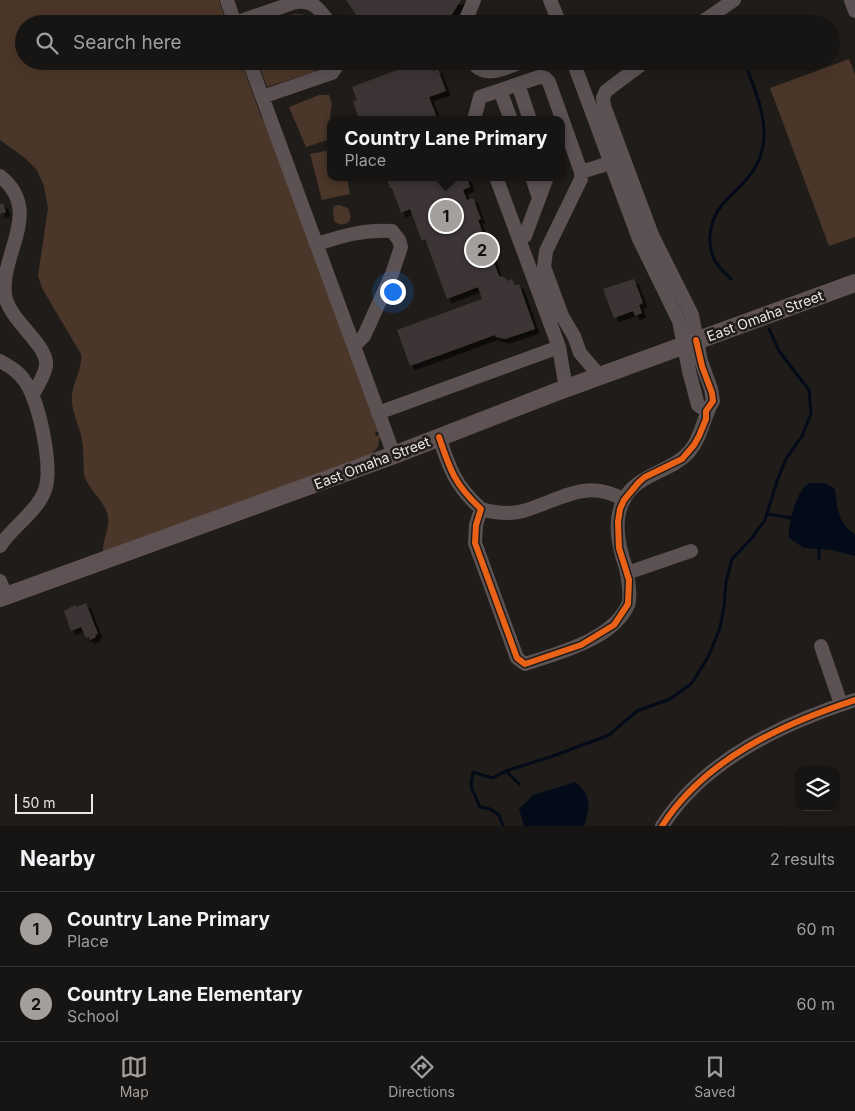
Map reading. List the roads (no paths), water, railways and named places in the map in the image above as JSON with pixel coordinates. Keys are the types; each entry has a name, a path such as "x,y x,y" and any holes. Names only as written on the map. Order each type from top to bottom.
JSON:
{"main road":[{"name":"East Omaha Street","path":"2,592 394,455 600,376 855,283"}],"street":[{"path":"227,0 232,15"},
{"path":"468,15 474,0"},
{"path":"550,0 556,15"},
{"path":"708,15 716,5 734,0"},
{"path":"851,0 855,11"},
{"path":"260,15 304,1 318,7 324,15"},
{"path":"252,70 394,455"},
{"path":"262,97 332,73 334,70"},
{"path":"480,70 489,72 495,70"},
{"path":"481,509 476,525 476,543 517,658 525,664 581,645 614,624 628,604 629,580 618,539 618,522 624,500 646,477 676,462 689,452 703,427 706,411 713,401 701,362 639,239 577,70"},
{"path":"634,70 606,91 604,106 652,235 692,315 690,343 694,390 698,405 706,411"},
{"path":"475,116 480,96 539,77 545,78 549,82 561,116"},
{"path":"518,84 529,116"},
{"path":"500,90 510,116"},
{"path":"565,127 581,172 580,179 548,246 544,256 544,268 562,316 574,336 580,353 600,376"},
{"path":"581,172 610,163"},
{"path":"0,176 15,195 20,213 4,279 8,307 40,348 46,360 46,367 33,394"},
{"path":"498,181 521,235 531,273 559,347 566,389"},
{"path":"533,181 539,198"},
{"path":"521,235 545,181"},
{"path":"317,244 348,233 378,230 392,231 400,240 401,247 392,274 364,336 354,346"},
{"path":"521,235 548,246"},
{"path":"531,273 544,268"},
{"path":"378,413 559,347"},
{"path":"0,361 12,368 24,379 33,394 46,448 48,467 45,489 38,502 0,546"},
{"path":"694,390 709,385"},
{"path":"439,437 454,479 468,497 481,509 496,514 522,511 554,499 598,489 610,492 624,500"},
{"path":"627,573 691,551"},
{"path":"821,646 841,704"},
{"path":"662,826 673,810 699,783 736,753 780,728 855,700"}],"water":[{"path":"809,483 825,483 835,489 839,515 849,530 855,535 855,556 832,550 804,548 789,538 794,508 800,493"},
{"path":"575,782 581,787 587,797 588,813 584,826 524,826 519,809 533,795"}],"waterway":[{"path":"731,279 714,259 710,245 710,231 722,205 752,173 763,146 764,124 762,113 747,70"},
{"path":"503,826 499,815 490,809 480,807 471,786 473,772 492,778 506,771 609,735 637,711 670,699 692,683 708,657 720,628 726,582 732,559 751,539 765,520 786,459 802,436 811,414 809,390 779,351 769,329"},
{"path":"767,514 792,518"},
{"path":"819,549 819,559"},
{"path":"506,771 519,784"}],"place":[{"name":"Country Lane Primary","path":"446,216"},
{"name":"Country Lane Elementary","path":"482,250"}]}
